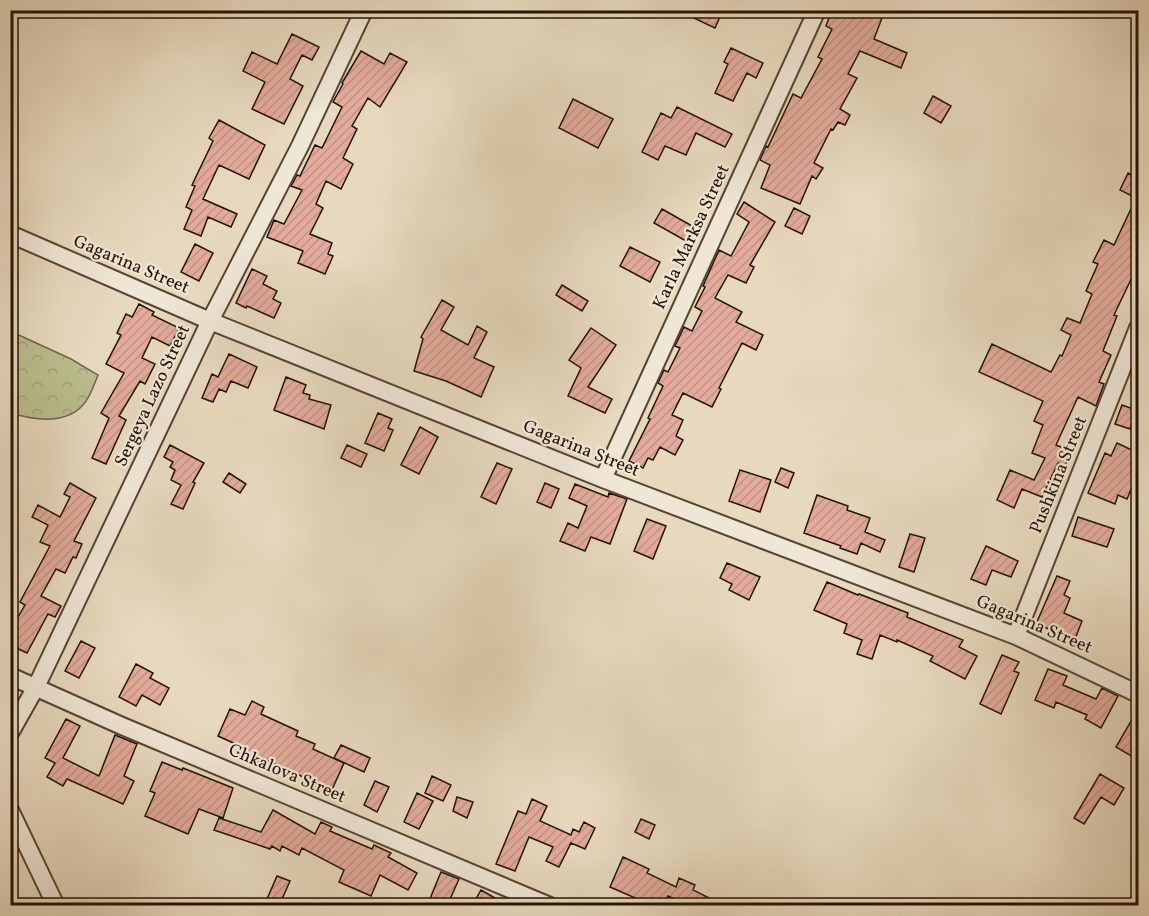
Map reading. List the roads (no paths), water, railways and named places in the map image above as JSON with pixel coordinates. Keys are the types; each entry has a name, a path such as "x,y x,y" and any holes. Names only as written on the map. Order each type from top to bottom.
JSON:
{"street":[{"name":"Sergeya Lazo Street","path":"10,733 36,687 210,321 300,146 364,10"},
{"name":"Karla Marksa Street","path":"603,479 817,10"},
{"name":"Gagarina Street","path":"10,234 210,321 603,479 1016,636 1138,694"},
{"name":"Pushkina Street","path":"1016,636 1138,328"},
{"name":"Chkalova Street","path":"10,676 122,726 550,906"},
{"path":"10,810 56,906"}]}
